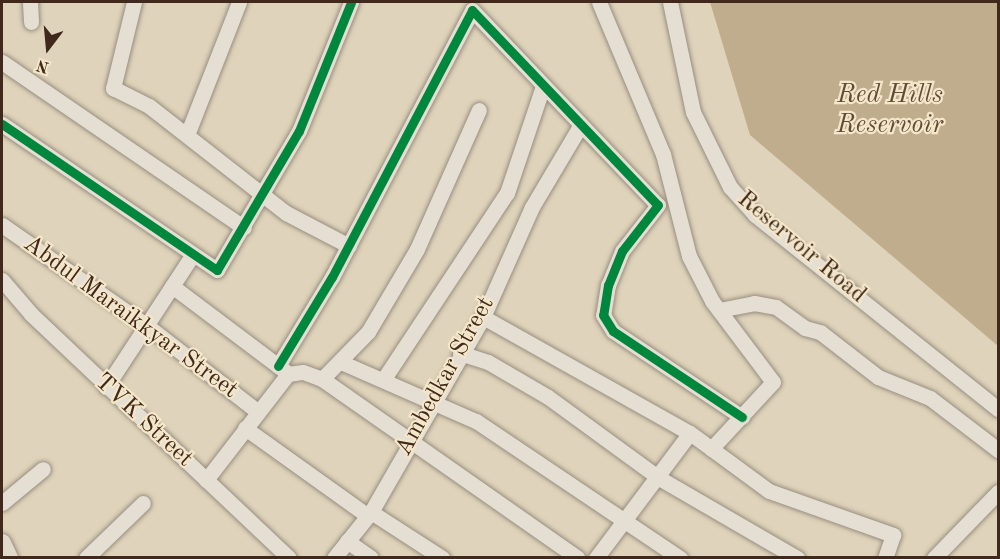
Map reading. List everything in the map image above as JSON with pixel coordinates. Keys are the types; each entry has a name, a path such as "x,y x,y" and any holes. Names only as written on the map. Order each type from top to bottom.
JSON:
{"main road":[{"path":"2,543 9,558"}],"street":[{"path":"30,2 31,22"},
{"path":"134,2 113,88 149,105 263,196 349,246"},
{"path":"187,135 240,2"},
{"path":"2,124 190,257 217,270 263,196 299,131 351,2"},
{"path":"600,2 663,154 689,256 719,310 773,382 711,449"},
{"name":"Reservoir Road","path":"670,2 693,112 730,187 755,214 999,409"},
{"path":"206,480 258,412 283,370 472,10 580,126 658,205 622,251 603,315 613,331 742,417"},
{"path":"2,62 244,228"},
{"path":"385,377 507,193 543,86"},
{"path":"322,379 343,363 417,249 480,110"},
{"name":"Ambedkar Street","path":"334,558 369,514 432,399 483,317 532,207 580,126"},
{"name":"Abdul Maraikkyar Street","path":"2,225 146,325 258,412"},
{"path":"106,387 190,257"},
{"name":"TVK Street","path":"2,280 106,387 289,558"},
{"path":"172,286 283,370 322,379 408,444 578,558"},
{"path":"719,310 754,303 776,307 805,328 820,332 878,377 930,398 999,450"},
{"path":"483,317 690,433 769,491 893,535 885,558"},
{"path":"460,353 488,362 548,398 659,478 796,558"},
{"path":"343,363 385,377 476,421 680,558"},
{"path":"245,428 369,514 442,558"},
{"path":"596,558 659,478 690,433"},
{"path":"2,503 43,469"},
{"path":"934,558 996,502"},
{"path":"86,558 143,503"},
{"path":"347,541 371,558"}],"water":[{"name":"Red Hills Reservoir","path":"710,2 998,2 998,346 750,135"}],"cycle path":[{"path":"2,124 217,270 299,131 351,2"},
{"path":"278,366 332,277 472,10 658,205 622,251 608,285 603,315 613,331 742,417"}]}
